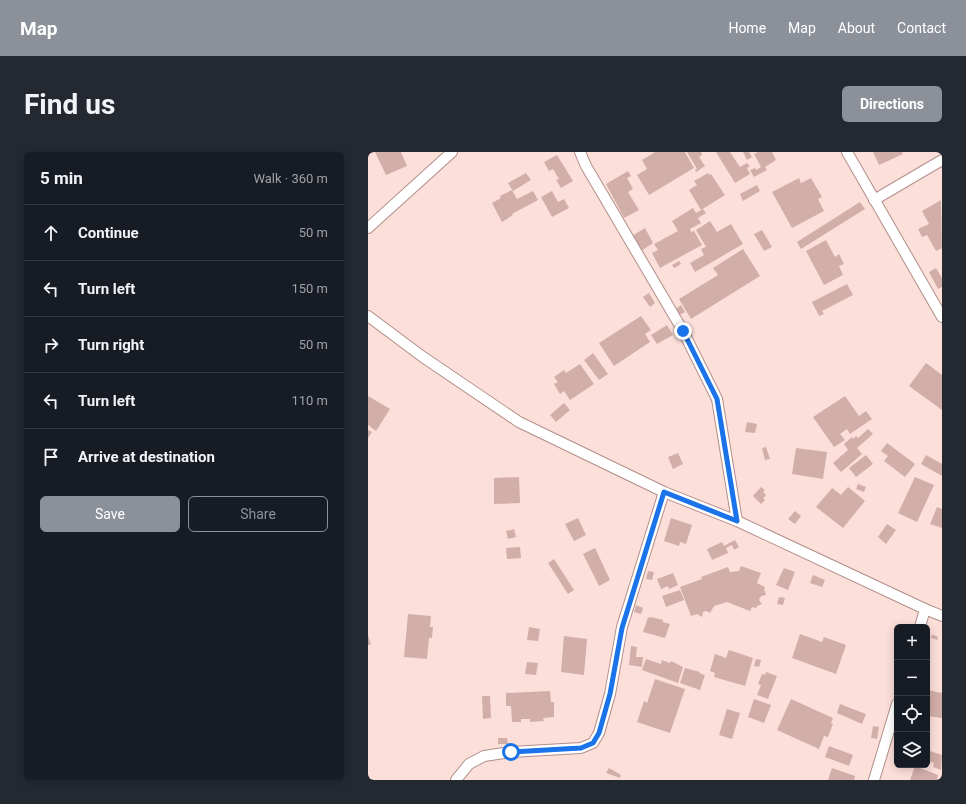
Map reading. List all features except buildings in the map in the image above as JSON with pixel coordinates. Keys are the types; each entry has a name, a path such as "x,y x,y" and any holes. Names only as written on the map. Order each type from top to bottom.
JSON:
{"street":[{"path":"368,228 452,152"},
{"path":"580,152 586,166 683,331 717,399 737,521"},
{"path":"847,152 942,318"},
{"path":"874,200 942,160"},
{"path":"368,316 423,358 519,422 664,492 737,521 942,616"},
{"path":"456,780 469,764 484,756 511,752 581,748 593,743 599,733 610,694 622,628 664,492"},
{"path":"921,624 925,609"},
{"path":"874,780 894,714"}],"route":[{"path":"511,752 581,748 593,743 599,733 610,694 622,628 664,492 737,521 717,399 683,331"}]}
